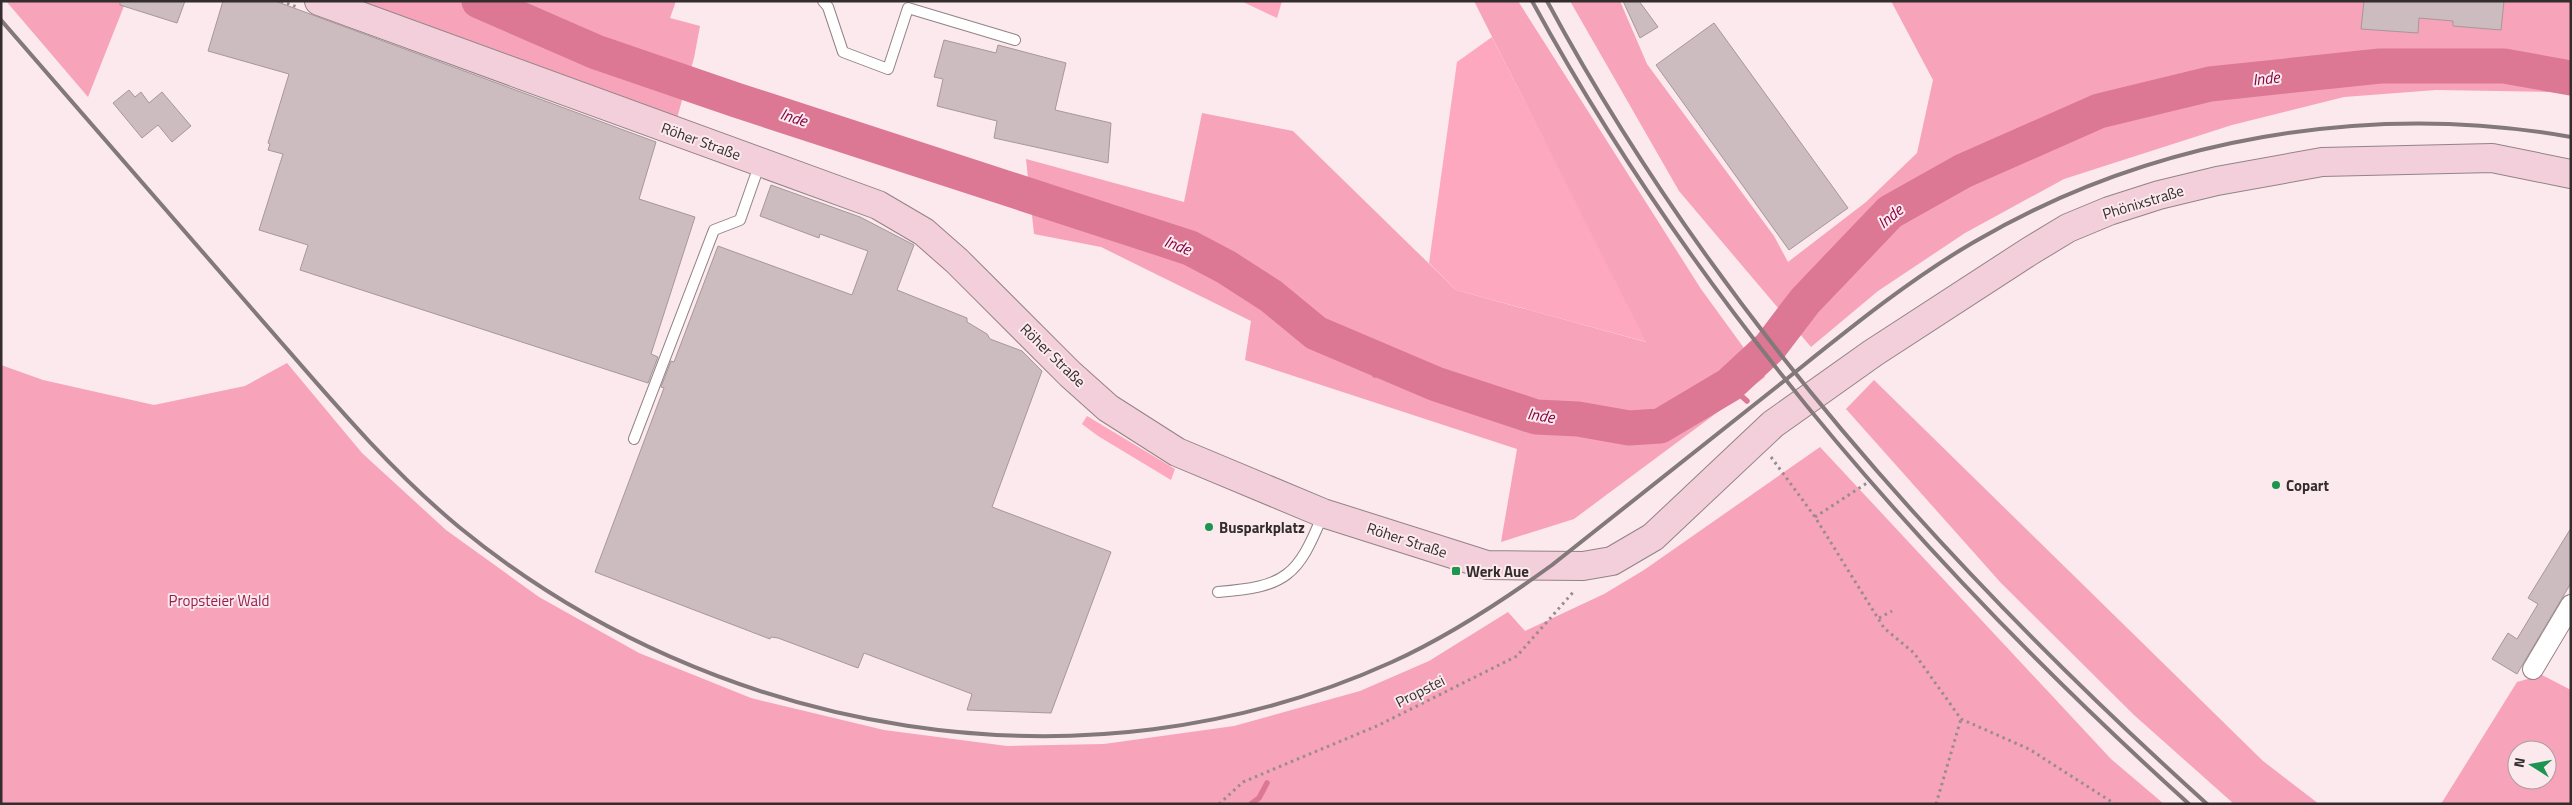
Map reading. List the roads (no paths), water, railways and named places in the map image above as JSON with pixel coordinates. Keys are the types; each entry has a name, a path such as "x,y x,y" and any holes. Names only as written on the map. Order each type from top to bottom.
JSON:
{"main road":[{"name":"Röher Straße","path":"310,4 761,162 878,205 924,232 957,261 1070,374 1108,408 1135,427 1177,452 1204,465 1323,513 1487,565 1583,566 1612,561 1653,537 1764,432"},
{"name":"Phönixstraße","path":"1764,432 1873,354 2030,250 2068,228 2142,200 2217,181 2322,162 2492,158 2571,174"}],"street":[{"path":"2533,669 2571,605"}],"lane":[{"path":"823,1 828,7 842,52 888,69 908,5 1016,40"},
{"path":"634,439 714,230 740,220 761,162"},
{"path":"1218,592 1270,585 1287,577 1302,558 1323,513"}],"waterway":[{"name":"Inde","path":"479,1 596,52 736,100 1190,248 1226,267 1271,296 1316,333 1436,384 1536,417 1578,419 1629,428 1660,426 1729,385 1770,347 1805,301 1890,212 1963,171 2099,111 2210,84 2380,66 2504,66 2571,78"},
{"path":"1375,375 1380,360"},
{"path":"1729,385 1747,401"},
{"path":"1251,804 1259,798 1267,783"}],"railway":[{"path":"1532,1 1597,114 1669,223 1745,328 1826,430 1912,528 2001,624 2189,804"},
{"path":"1547,1 1612,114 1684,223 1761,329 1842,431 1929,529 2019,624 2207,804"},
{"path":"1,20 377,450 459,527 560,599 670,657 786,699 907,726 1030,736 1153,729 1275,705 1392,662 1413,652 1474,618 1552,565 1846,331 1947,258 2042,206 2114,177 2187,154 2263,137 2340,127 2417,124 2495,127 2571,137"}],"place":[{"name":"Copart","path":"2276,485"},
{"name":"Busparkplatz","path":"1209,527"},
{"name":"Werk Aue","path":"1456,571"}],"park label":[{"name":"Propsteier Wald","path":"219,600"}]}
